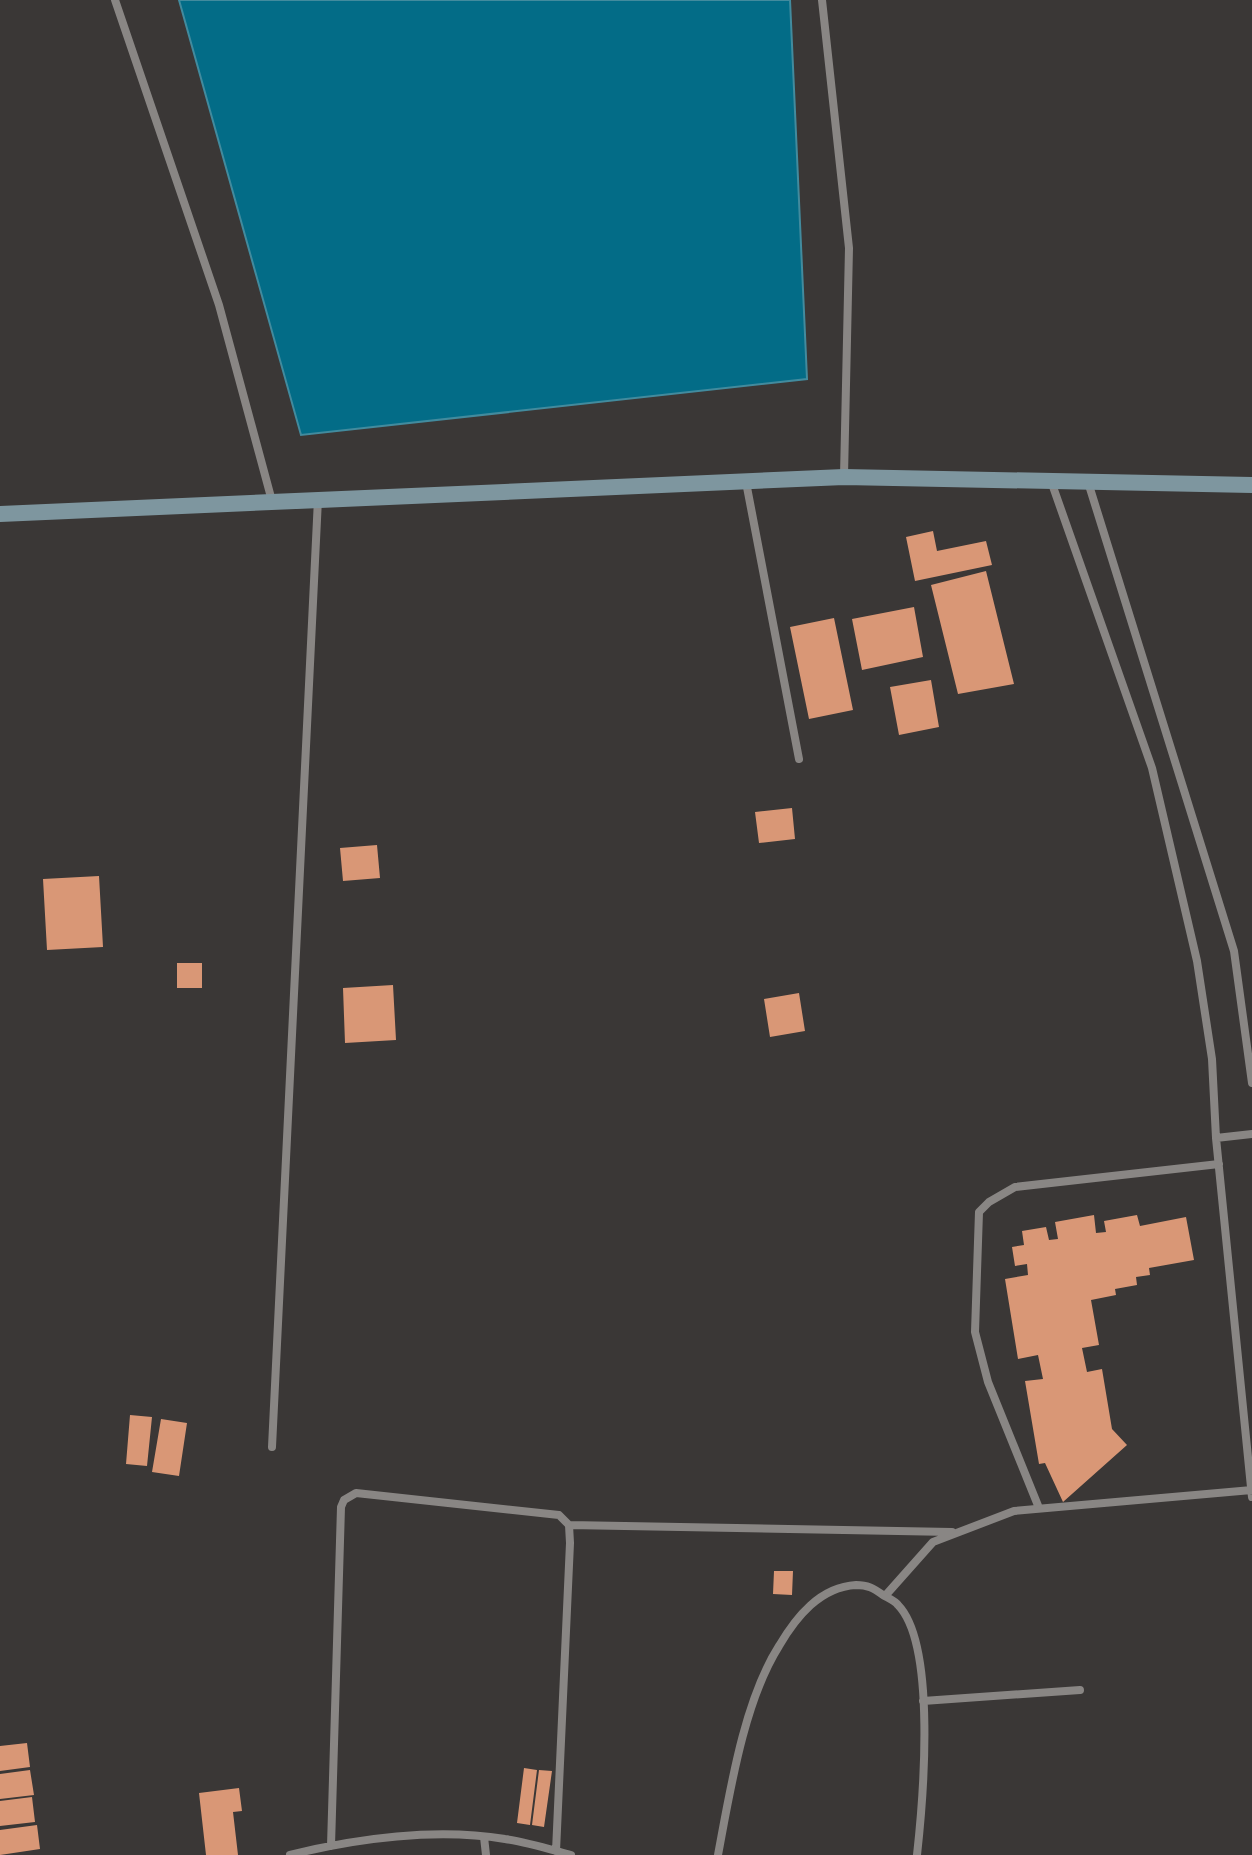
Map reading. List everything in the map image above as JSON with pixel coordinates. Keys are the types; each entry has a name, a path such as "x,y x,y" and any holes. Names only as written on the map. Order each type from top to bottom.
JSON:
{"street":[{"path":"115,0 219,305 272,501"},
{"path":"822,0 849,248 844,477"},
{"path":"0,514 844,477 1252,485"},
{"path":"746,481 799,759"},
{"path":"1051,481 1152,768 1197,961 1212,1059 1216,1138 1252,1497"},
{"path":"1088,482 1234,951 1252,1083"},
{"path":"272,1447 318,499"},
{"path":"1216,1138 1252,1134"},
{"path":"1039,1508 988,1382 975,1332 979,1212 989,1202 1015,1187 1219,1164"},
{"path":"885,1596 933,1542 1014,1511 1252,1490"},
{"path":"331,1846 340,1515 344,1500 356,1493 559,1515 569,1525 556,1851"},
{"path":"569,1525 961,1532"},
{"path":"718,1855 759,1685 778,1647 812,1603 840,1586 868,1585 899,1606 912,1629 923,1682 922,1809 917,1855"},
{"path":"923,1701 1080,1690"},
{"path":"290,1855 316,1852 331,1846 404,1837 462,1835 571,1855"},
{"path":"484,1837 486,1855"}],"water":[{"path":"179,0 790,0 807,379 301,435"}],"building":[{"path":"933,531 937,551 986,541 992,565 915,581 906,537"},
{"path":"986,571 1014,684 958,694 931,585"},
{"path":"914,607 923,657 862,670 852,619"},
{"path":"834,618 853,710 809,719 790,627"},
{"path":"931,680 939,727 899,735 890,687"},
{"path":"792,808 795,839 759,843 755,812"},
{"path":"377,845 380,878 343,881 340,848"},
{"path":"99,876 103,947 47,950 43,879"},
{"path":"177,963 202,963 202,988 177,988"},
{"path":"393,985 396,1040 345,1043 343,988"},
{"path":"799,993 805,1031 770,1037 764,999"},
{"path":"1094,1215 1096,1233 1106,1232 1104,1221 1137,1215 1140,1226 1186,1217 1194,1260 1149,1268 1150,1275 1136,1277 1137,1285 1115,1289 1116,1295 1091,1300 1099,1345 1082,1348 1087,1372 1102,1369 1112,1429 1127,1445 1063,1502 1045,1463 1039,1464 1025,1381 1043,1379 1038,1355 1018,1359 1005,1279 1028,1275 1027,1264 1015,1266 1012,1247 1024,1245 1022,1231 1046,1227 1049,1240 1058,1239 1055,1222"},
{"path":"130,1415 152,1417 147,1466 126,1464"},
{"path":"161,1419 187,1423 179,1476 152,1472"},
{"path":"774,1571 793,1571 792,1595 773,1594"},
{"path":"27,1743 30,1767 0,1771 0,1746"},
{"path":"524,1768 537,1770 530,1825 517,1823"},
{"path":"30,1770 34,1795 0,1799 0,1774"},
{"path":"539,1770 552,1771 544,1827 532,1825"},
{"path":"239,1788 242,1811 233,1812 238,1855 206,1855 199,1793"},
{"path":"32,1797 35,1822 0,1826 0,1801"},
{"path":"37,1825 40,1849 0,1855 0,1830"}]}
